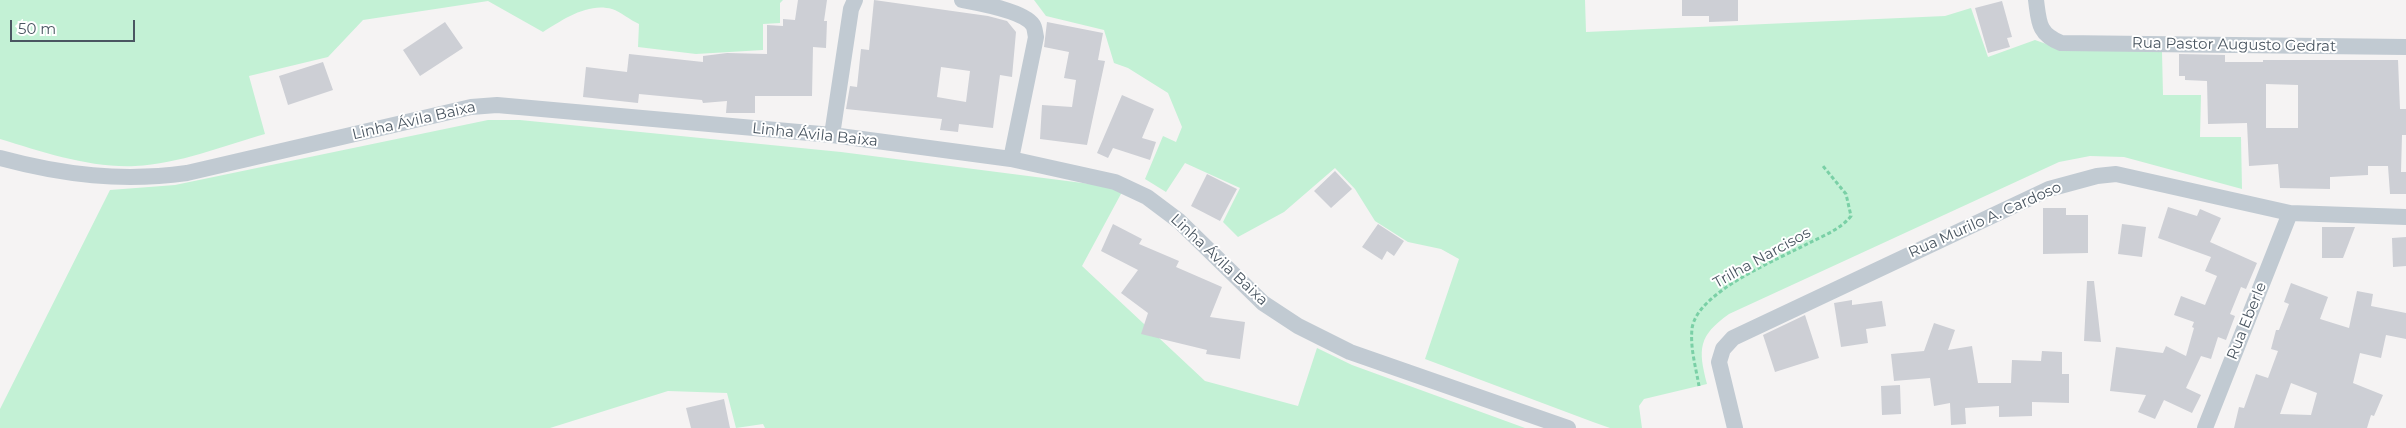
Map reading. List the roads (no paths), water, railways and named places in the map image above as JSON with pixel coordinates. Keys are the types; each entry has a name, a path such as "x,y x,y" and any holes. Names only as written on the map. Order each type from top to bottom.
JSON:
{"street":[{"path":"832,135 851,9 855,0"},
{"path":"962,0 1013,13 1026,18 1033,25 1036,36 1011,159"},
{"name":"Rua Pastor Augusto Gedrat","path":"2036,0 2040,26 2048,38 2061,43 2406,47"},
{"name":"Linha Ávila Baixa","path":"0,158 38,168 116,178 150,178 187,173 471,107 497,104 832,135 1011,159 1115,182 1147,197 1179,221 1263,303 1298,326 1350,352 1568,428"},
{"name":"Rua Murilo A. Cardoso","path":"1735,428 1719,362 1723,349 1733,338 2049,189 2097,176 2116,174 2290,213 2406,217"},
{"name":"Rua Eberle","path":"2205,428 2290,213"}]}
